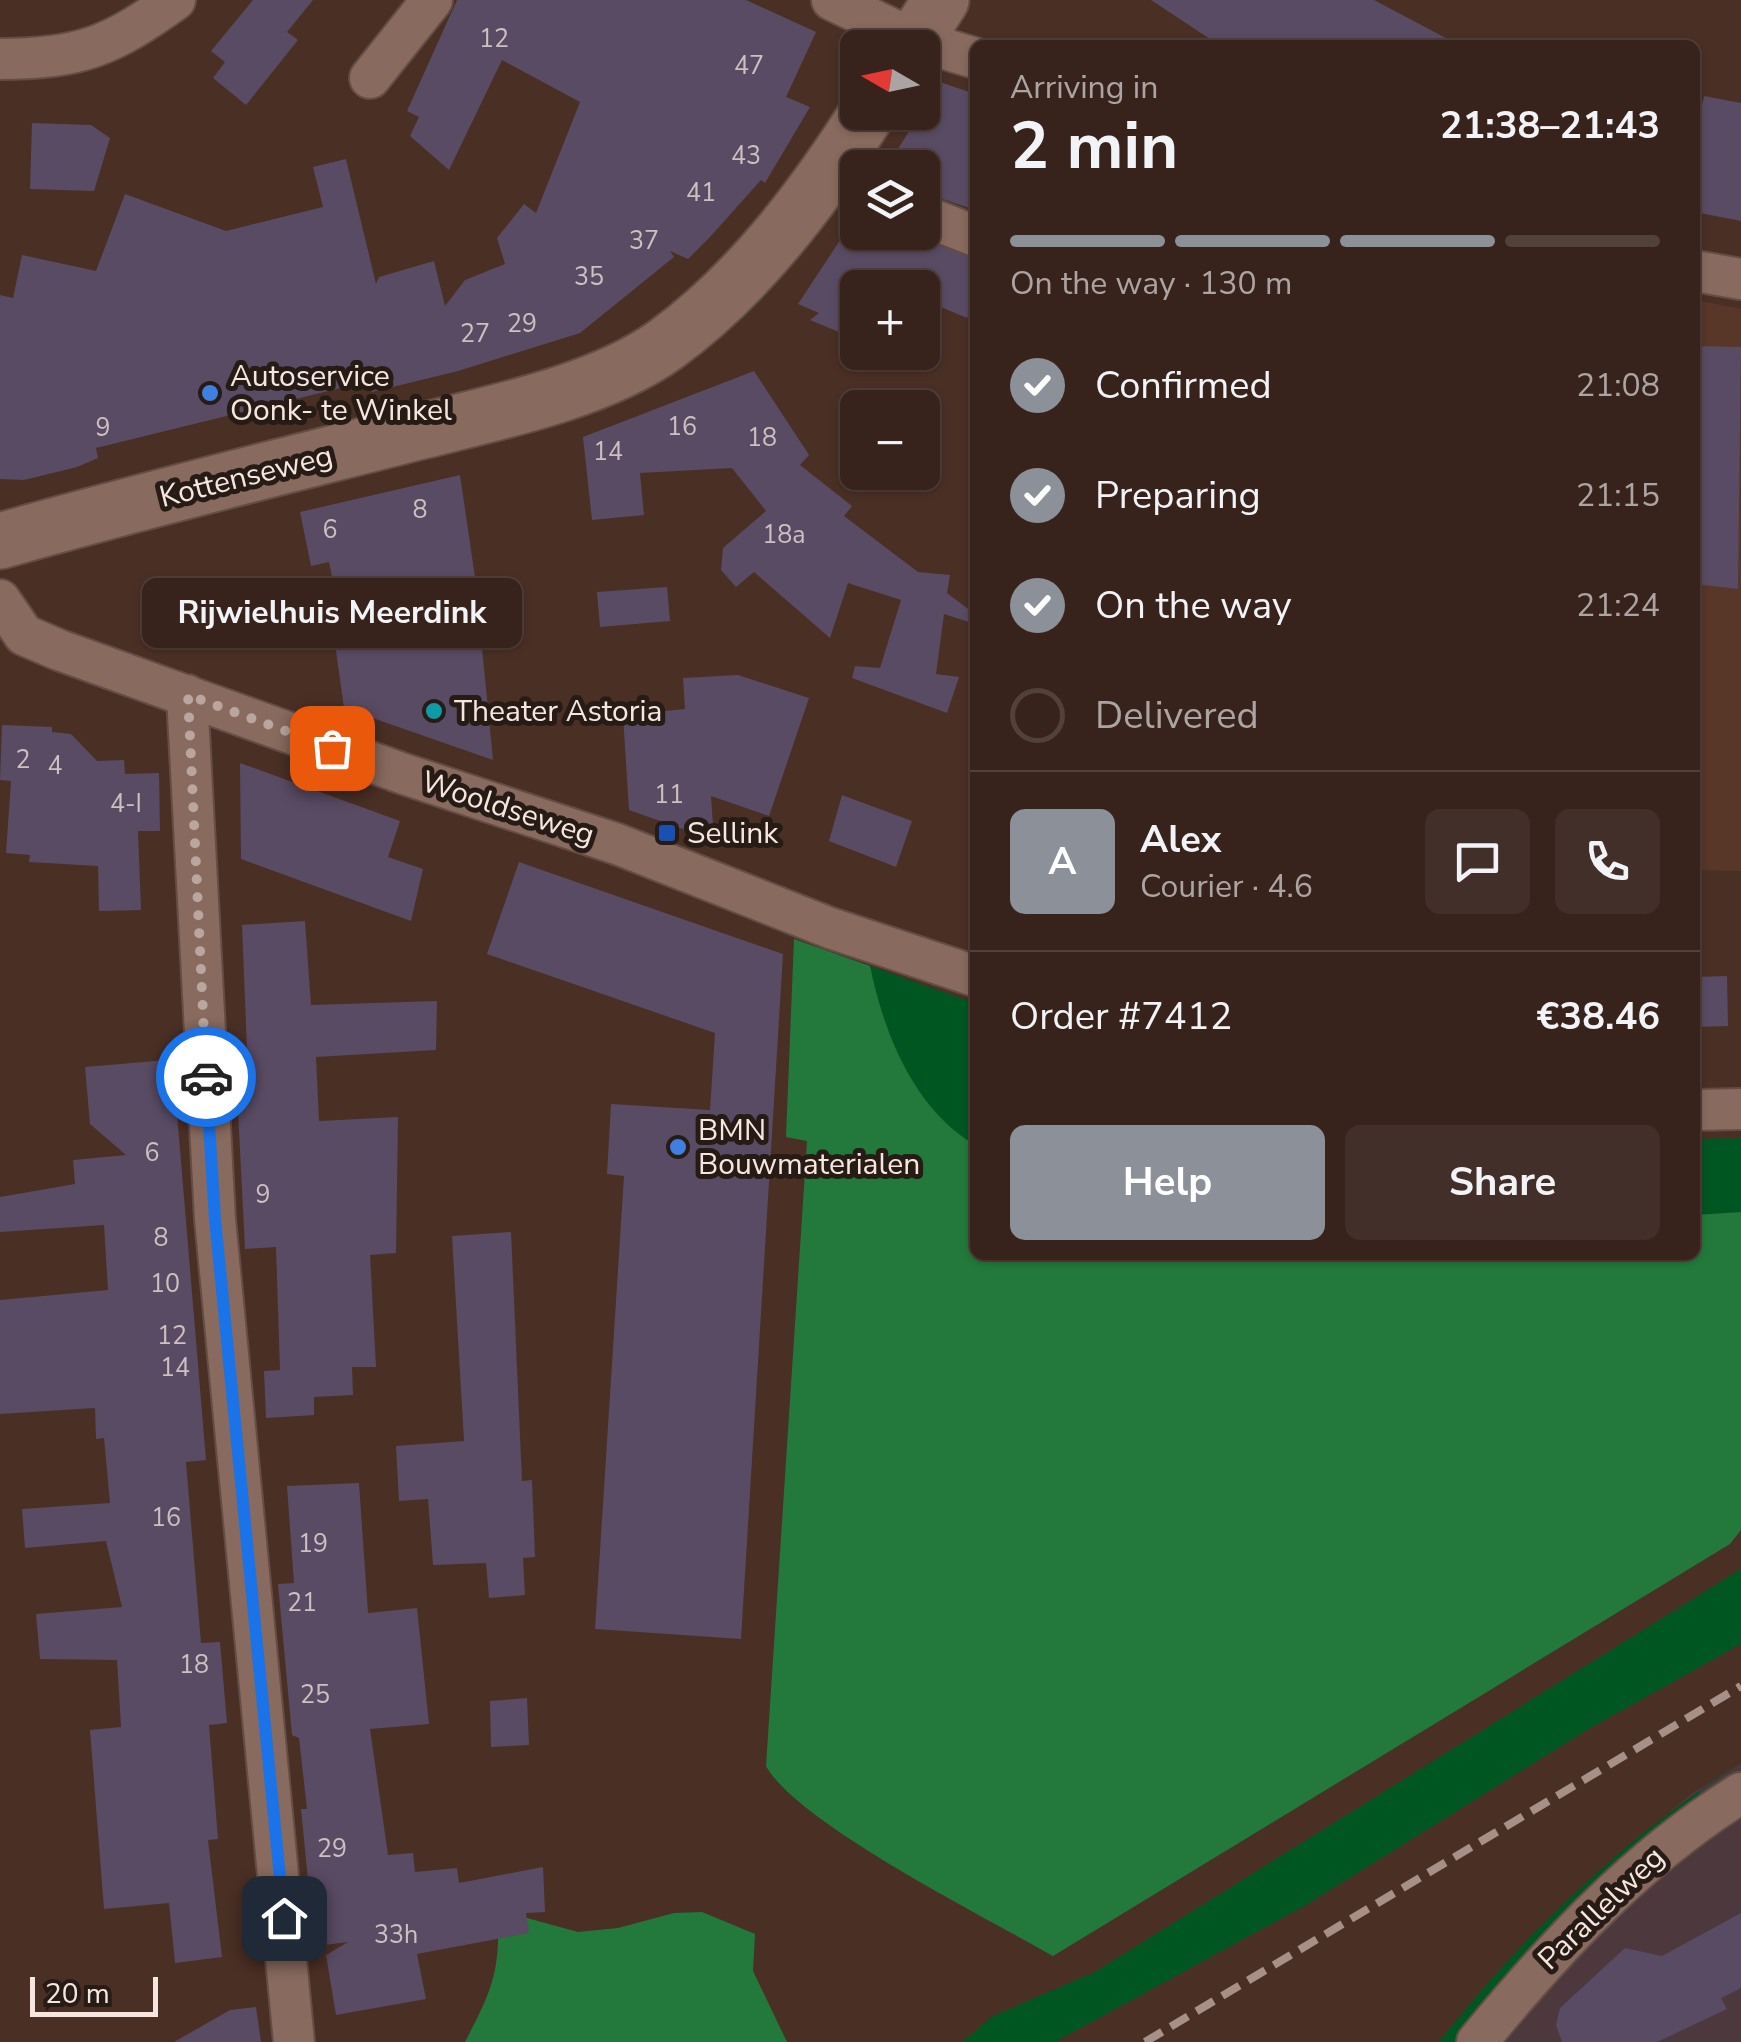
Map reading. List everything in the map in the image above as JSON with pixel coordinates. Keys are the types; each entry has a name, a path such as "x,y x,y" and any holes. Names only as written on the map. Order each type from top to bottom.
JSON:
{"street":[{"path":"0,59 52,59 119,40 175,0"},
{"path":"370,78 432,0"},
{"path":"832,0 922,29 970,55"},
{"name":"Kottenseweg","path":"0,541 485,415 598,378 664,346 840,185"},
{"path":"940,222 970,234"},
{"path":"1700,272 1741,279"},
{"name":"Wooldseweg","path":"0,600 24,635 617,844 830,928 970,974"},
{"path":"188,695 215,1219 294,2042"},
{"path":"1700,1110 1741,1109"},
{"name":"Parallelweg","path":"1477,2042 1591,1913 1663,1846 1741,1792"}],"shaded area":[{"path":"1700,301 1741,309 1741,871 1700,870"},
{"path":"1741,1763 1741,2042 1439,2042 1542,1926 1612,1861 1691,1794"}],"green space":[{"path":"794,939 870,966 884,1017 904,1067 934,1111 970,1141 970,1260 1700,1260 1700,1215 1741,1212 1741,1530 1730,1544 1053,1956 854,1841 815,1815 766,1766 807,1141 786,1137"},
{"path":"870,966 970,1001 970,1142 953,1130 918,1090 884,1017"},
{"path":"1741,1138 1741,1212 1700,1215 1700,1139"},
{"path":"1741,1569 1741,1644 1587,1730 1306,1905 1055,2042 962,2042 993,2016 1095,1972"},
{"path":"1741,1763 1700,1791 1696,1803 1501,1985 1454,2042 1439,2042 1505,1964 1578,1890 1657,1822 1699,1791"},
{"path":"498,1910 578,1932 618,1928 674,1913 702,1912 755,1934 753,1971 787,2042 465,2042 493,1979"}],"building":[{"path":"253,0 313,0 287,32 298,40 246,105 213,78 225,62 211,51"},
{"path":"457,0 746,0 816,32 786,97 810,107 765,183 761,180 688,259 670,251 674,257 580,333 458,371 372,392 369,381 96,448 98,458 77,467 24,480 0,479 0,295 13,298 22,255 96,271 125,194 226,231 323,207 313,167 346,159 376,284 379,277 434,261 445,306 465,280 505,264 497,238 524,204 536,213 580,102 502,60 449,170 410,136 419,117 407,111"},
{"path":"1151,0 1374,0 1450,40 1211,40"},
{"path":"940,82 970,92 970,208 940,198 940,150 897,150 910,130 940,130"},
{"path":"1704,96 1741,103 1741,221 1700,213 1700,114"},
{"path":"32,123 91,125 110,138 94,191 30,189"},
{"path":"840,240 840,250 940,250 940,245 970,257 967,318 940,307 940,270 840,270 840,332 810,320 819,313 798,304"},
{"path":"1700,346 1741,347 1738,589 1700,585"},
{"path":"754,371 809,455 800,465 852,506 844,516 918,572 950,575 947,593 970,610 970,622 944,614 936,674 959,677 947,713 852,678 855,666 880,668 901,600 848,583 830,638 754,572 736,587 721,570 723,548 766,511 732,468 640,473 644,515 592,520 583,437"},
{"path":"460,475 475,577 493,760 344,708 335,644 346,642 329,562 311,566 300,512"},
{"path":"667,587 670,621 600,627 597,592"},
{"path":"738,675 809,698 769,816 711,796 714,840 629,810 623,715 685,709 683,678"},
{"path":"2,725 52,727 52,732 71,734 97,761 124,760 125,774 159,773 160,831 138,831 141,910 99,911 98,866 29,862 30,855 6,853 11,781 0,780"},
{"path":"240,763 400,821 388,857 423,869 411,921 241,859"},
{"path":"842,795 912,821 896,867 829,841"},
{"path":"519,862 783,954 741,1639 595,1629 624,1176 607,1174 611,1104 710,1110 715,1033 487,954"},
{"path":"305,921 311,1005 437,1001 436,1050 316,1057 319,1121 398,1117 396,1253 370,1255 376,1367 352,1367 353,1395 314,1397 314,1415 266,1418 264,1371 280,1370 276,1247 245,1249 235,1051 247,1050 242,925"},
{"path":"1727,976 1728,1026 1700,1027 1700,977"},
{"path":"167,1060 168,1066 173,1066 206,1460 186,1462 201,1643 220,1642 227,1723 209,1725 218,1839 208,1840 222,1957 175,1963 169,1903 104,1909 90,1730 121,1727 117,1660 40,1659 36,1614 122,1607 106,1541 25,1548 22,1509 110,1503 104,1438 96,1439 95,1408 0,1414 0,1300 108,1290 104,1225 0,1232 0,1197 75,1184 73,1160 126,1155 90,1124 85,1067"},
{"path":"511,1232 522,1481 532,1480 535,1557 523,1558 525,1595 489,1598 486,1563 433,1565 428,1499 399,1501 396,1446 464,1441 452,1236"},
{"path":"359,1483 368,1613 417,1608 429,1724 370,1729 388,1855 413,1853 415,1872 457,1868 459,1883 543,1867 545,1912 526,1913 529,1933 417,1954 426,1999 336,2015 326,1955 348,1942 324,1945 314,1890 309,1890 301,1809 307,1809 299,1738 292,1735 278,1584 294,1583 287,1486"},
{"path":"527,1698 529,1745 491,1747 490,1701"},
{"path":"1741,1913 1741,1988 1721,1998 1727,2009 1657,2042 1562,2042 1556,2025 1560,2008 1625,1948 1662,1956"},
{"path":"256,2007 261,2042 174,2042 230,2010"}],"railway":[{"path":"1145,2042 1741,1686"}],"way so far":[{"path":"206,1077 188,695 332,748"}],"place":[{"name":"Autoservice Oonk- te Winkel","path":"210,393"},
{"name":"Theater Astoria","path":"434,711"},
{"name":"Rijwielhuis Meerdink","path":"332,748"},
{"name":"Sellink","path":"667,833"},
{"name":"BMN Bouwmaterialen","path":"678,1147"}],"route":[{"path":"206,1077 215,1219 284,1918"}]}
